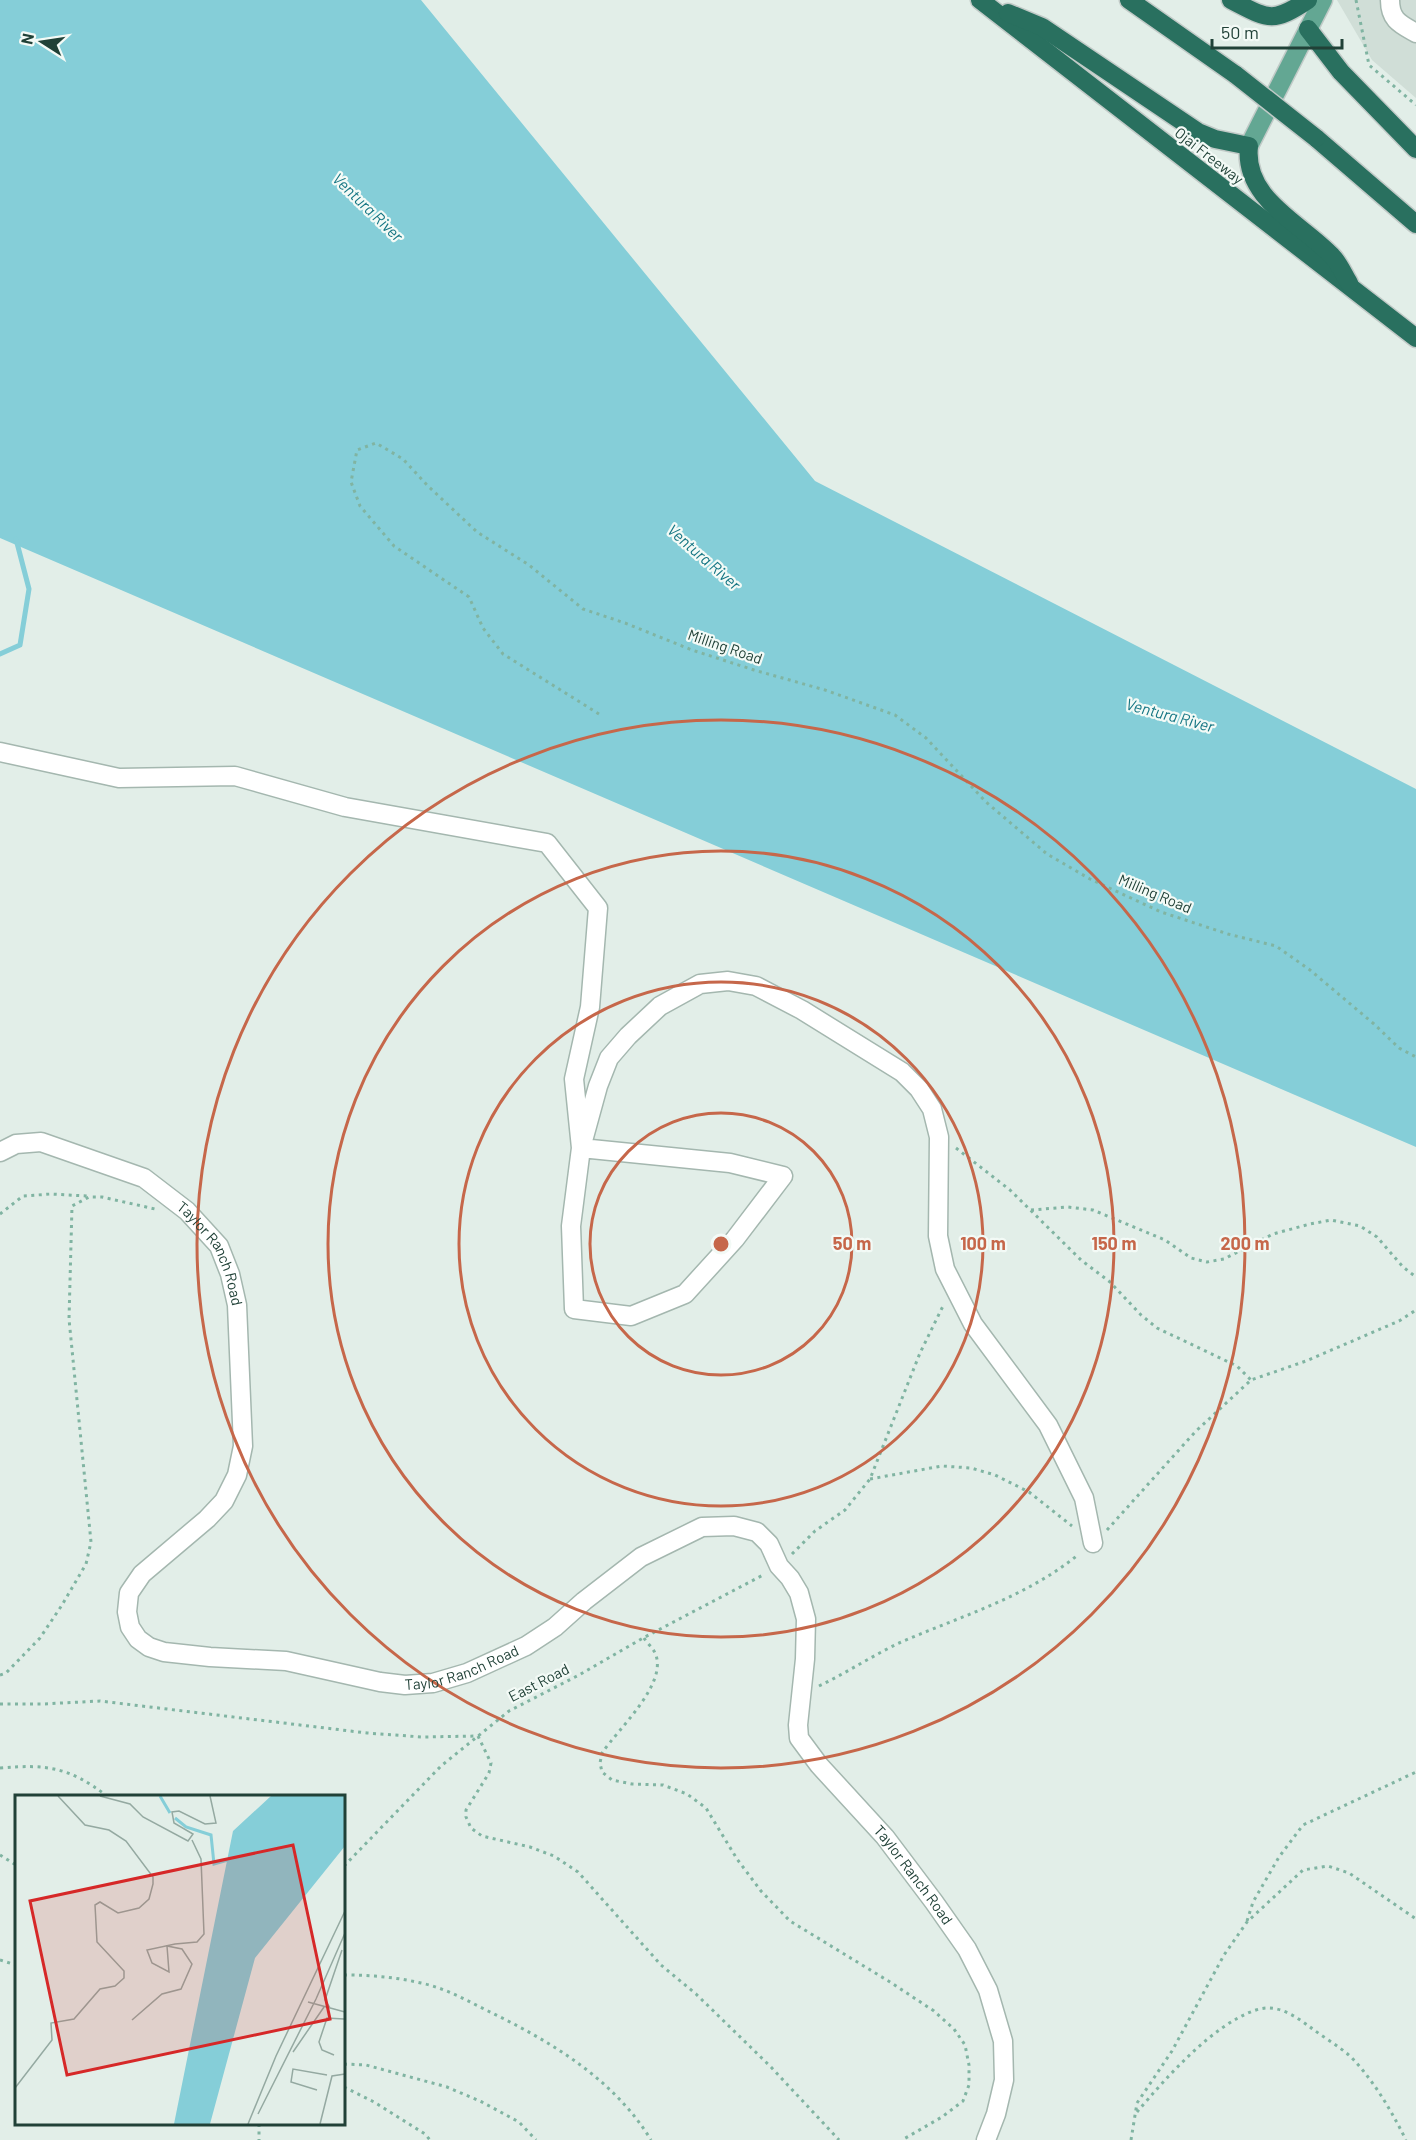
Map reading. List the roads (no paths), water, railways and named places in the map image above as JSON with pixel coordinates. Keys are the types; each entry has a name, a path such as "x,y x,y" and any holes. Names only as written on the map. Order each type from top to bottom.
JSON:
{"highway":[{"path":"1129,0 1236,75 1316,138 1416,224"},
{"path":"1231,0 1257,14 1276,17 1287,14 1308,0"},
{"path":"983,2 1042,27 1198,132 1215,140 1249,146 1247,160 1250,173 1263,194 1287,219 1334,257 1355,293"},
{"name":"Ojai Freeway","path":"983,2 1355,293 1416,338"},
{"path":"1308,30 1341,72 1416,149"}],"main road":[{"path":"1249,146 1323,0"}],"street":[{"path":"1390,0 1390,10 1398,23 1416,33"},
{"path":"0,752 119,778 235,776 345,807 547,843 598,908 590,1007 573,1078 581,1148"},
{"path":"581,1148 730,1163 783,1176 735,1239 685,1294 631,1316 574,1309 571,1226 581,1148 598,1086 609,1058 628,1036 660,1006 700,984 728,981 756,986 802,1010 902,1072 919,1089 932,1109 939,1137 938,1236 945,1269 973,1324 1048,1425 1084,1498 1093,1543"},
{"name":"Taylor Ranch Road","path":"0,1152 16,1144 41,1142 144,1178 187,1211 219,1246 230,1274 237,1305 243,1446 237,1474 224,1501 207,1519 142,1574 129,1593 127,1612 130,1627 138,1640 149,1647 164,1652 210,1657 286,1661 380,1682 405,1685 433,1683 467,1673 526,1647 555,1627 584,1601 641,1557 702,1527 734,1526 757,1532 769,1544 779,1566 799,1593 806,1619 805,1659 798,1725 800,1738 806,1749 892,1846 967,1949 988,1990 1003,2042 1005,2080 986,2140"}],"water":[{"name":"Ventura River","path":"0,0 421,0 815,481 1416,789 1416,1147 0,538"}],"waterway":[{"path":"0,654 20,645 29,589 16,539"}]}
